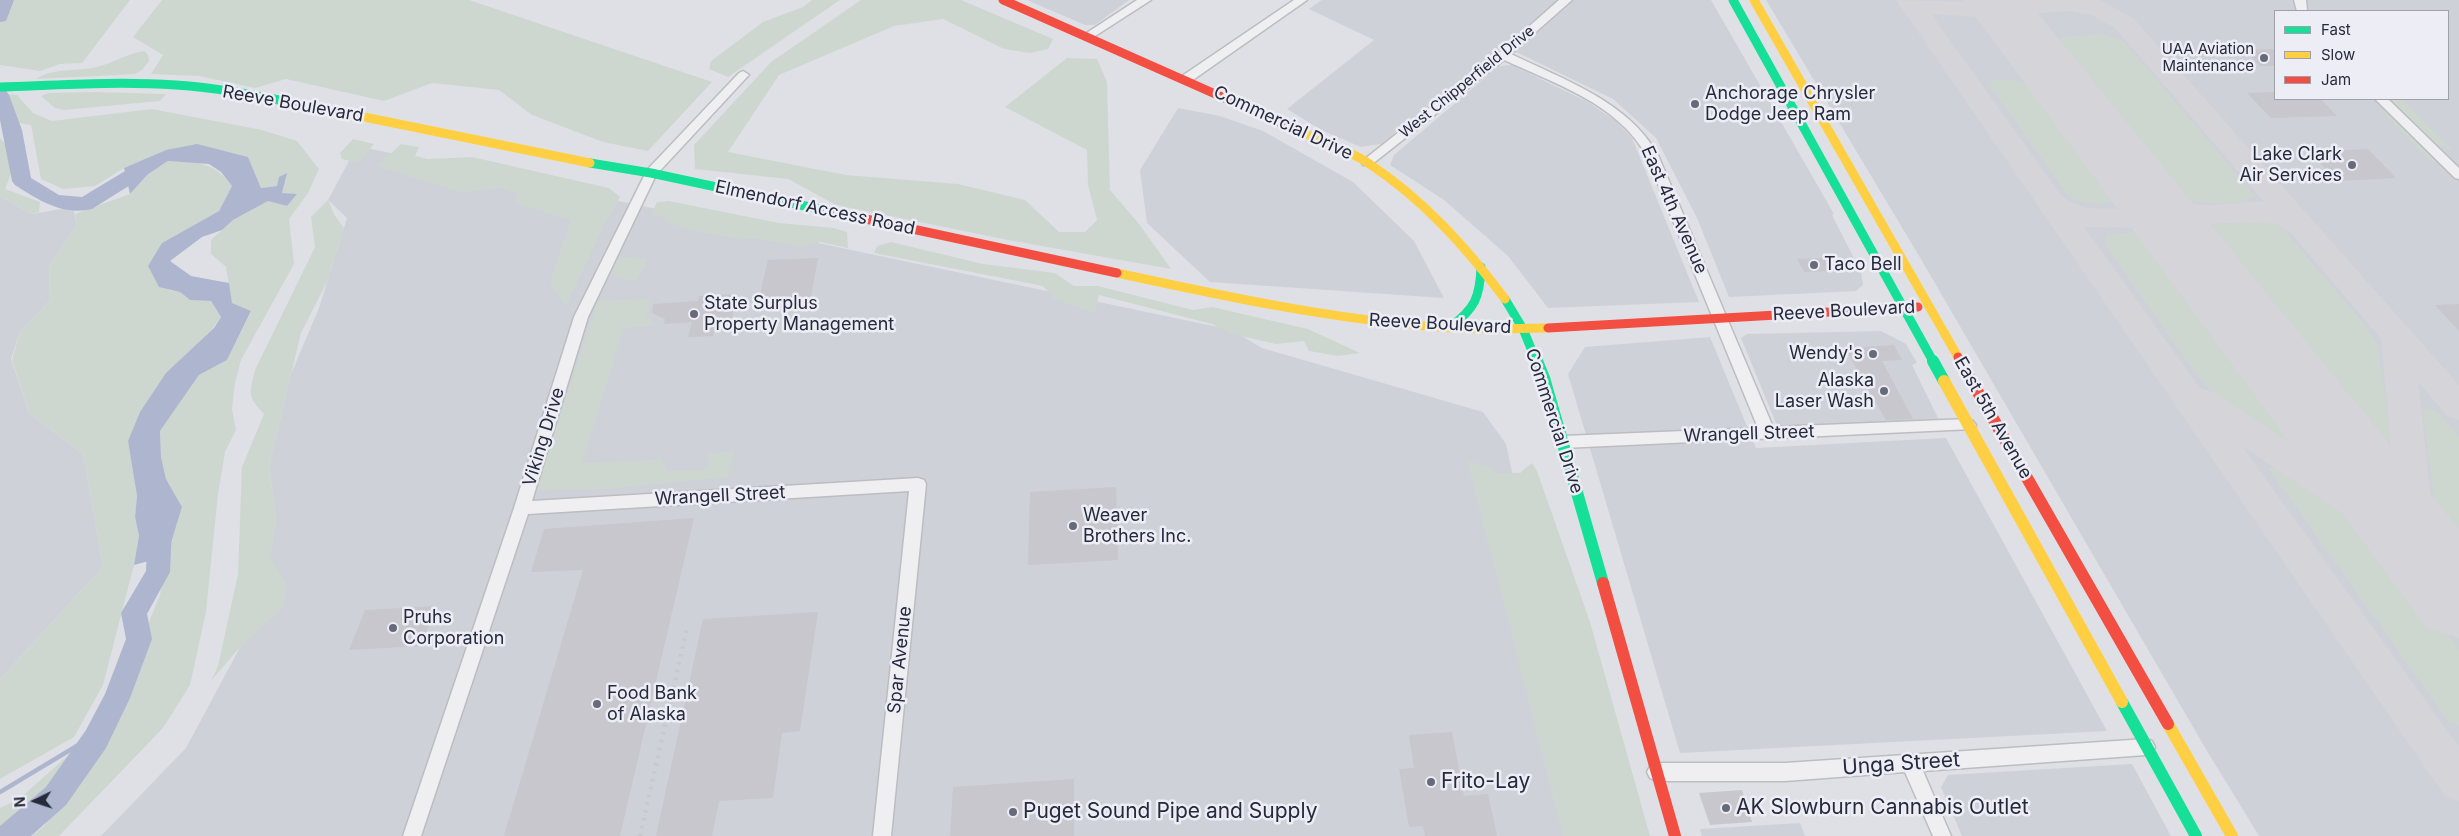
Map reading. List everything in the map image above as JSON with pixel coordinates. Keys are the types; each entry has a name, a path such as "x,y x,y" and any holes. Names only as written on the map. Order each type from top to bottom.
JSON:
{"main road":[{"name":"Commercial Drive","path":"1004,0 1186,79 1367,162 1432,213 1481,267 1500,291 1523,329 1544,378 1674,836"},
{"name":"East 5th Avenue","path":"1733,0 2196,836"},
{"name":"East 5th Avenue","path":"1754,0 2232,836"},
{"name":"Reeve Boulevard","path":"0,87 55,84 178,85 275,99 582,162"},
{"name":"Elmendorf Access Road","path":"582,162 651,173 1047,259"},
{"name":"Reeve Boulevard","path":"1047,259 1286,310 1383,322 1450,327 1523,329 1928,306"},
{"path":"1450,327 1466,316 1480,297 1481,267"}],"street":[{"path":"1088,36 1145,0"},
{"path":"1186,79 1301,0"},
{"name":"West Chipperfield Drive","path":"1367,162 1503,55 1566,0"},
{"name":"East 4th Avenue","path":"1503,55 1593,100 1620,117 1639,134 1652,155 1768,433"},
{"name":"Viking Drive","path":"412,836 522,508 581,316 651,173 743,75"},
{"path":"2381,100 2459,175"},
{"name":"Wrangell Street","path":"1563,442 1968,425"},
{"name":"Wrangell Street","path":"522,508 918,484"},
{"name":"Spar Avenue","path":"882,836 918,484"},
{"name":"Unga Street","path":"1656,772 1785,772 2146,747"},
{"path":"1912,764 1942,836"}],"shaded area":[{"path":"0,0 130,0 82,63 60,64 40,71 0,65"},
{"path":"162,0 469,0 712,82 648,151 603,142 532,115 499,90 432,83 384,101 286,79 255,88 199,76 151,74 163,55 133,37"},
{"path":"812,0 840,0 728,77 709,69 711,61 763,22 803,7"},
{"path":"861,0 961,0 1053,39 1048,49 1030,53 1004,49 943,19 894,26 779,75 728,152 846,175 958,184 1025,200 1059,232 1085,232 1097,220 1088,185 1087,150 1005,107 1067,58 1097,59 1107,82 1110,190 1140,225 1171,269 1008,240 836,205 788,179 695,169 694,145 771,62"},
{"path":"1027,0 1129,0 1095,25 1085,25"},
{"name":"Anchorage Chrysler Dodge Jeep Ram","path":"1322,0 1711,0 1834,214 1832,215 1861,272 1863,285 1856,291 1729,297 1697,218 1656,138 1613,99 1504,46 1381,144 1361,147 1323,131 1287,109 1374,40 1309,9"},
{"path":"1766,0 2459,0 2459,836 2259,836 2207,751 1922,261"},
{"path":"2102,34 2124,41 2255,196 2237,202 2214,203 2191,200 2173,194 2055,43 2062,37"},
{"path":"145,51 149,61 142,70 135,74 36,79 58,71 97,67"},
{"path":"1512,65 1588,102 1616,121 1632,138 1699,302 1548,308 1508,256 1444,200 1390,165 1394,155 1499,66"},
{"path":"2007,80 2022,82 2034,88 2115,192 2117,200 2094,204 2070,198 1990,86 1991,81"},
{"path":"48,93 166,94 160,101 64,110 55,108 41,96"},
{"path":"8,94 17,95 33,113 52,121 152,109 262,130 297,141 319,169 308,193 289,219 294,264 241,360 235,383 232,409 236,430 225,452 218,494 206,612 190,685 163,728 59,836 32,836 44,826 96,754 132,682 146,629 160,595 167,556 182,507 166,479 161,457 160,431 199,375 227,360 251,312 232,303 226,267 211,254 211,240 233,220 268,201 287,206 296,195 282,193 286,173 277,186 261,188 248,157 166,150 124,168 95,186 63,189 41,179 31,125 13,122"},
{"path":"2391,100 2402,100 2453,150 2435,144"},
{"path":"1178,108 1220,116 1263,131 1353,182 1414,241 1444,298 1210,282 1147,223 1140,170"},
{"path":"2381,111 2388,113 2437,160 2431,162"},
{"path":"0,138 10,151 13,163 11,175 5,189 40,202 39,212 32,214 0,196"},
{"path":"353,139 374,144 359,163 342,159 340,153"},
{"path":"401,144 419,147 415,156 428,159 472,157 609,188 620,197 604,225 566,306 550,282 571,220 516,203 517,194 503,188 461,192 377,166"},
{"path":"357,146 1232,330 1262,348 1483,412 1506,444 1538,592 1602,836 101,836 186,748 260,610 276,520 269,466 291,374 319,308 347,218 328,200"},
{"path":"168,161 204,164 218,171 232,186 219,211 162,243 169,290 180,292 190,300 211,301 221,317 128,441 137,496 135,517 139,536 134,565 103,685 74,737 0,779 0,679 103,567 83,454 29,413 12,360 20,332 50,300 49,265 77,226 75,214 130,194 149,173"},
{"path":"0,196 32,214 73,207 77,226 49,265 50,300 20,332 11,359 29,413 83,454 103,567 0,679"},
{"path":"328,200 335,216 344,228 327,282 301,333 269,466 276,520 270,557 287,586 283,607 240,647 211,681 218,666 238,574 242,467 264,414 252,398 253,378 255,370 315,247 311,217"},
{"path":"669,201 779,223 834,228 847,232 848,248 821,242 800,247 760,239 738,238 700,232 667,222 663,215 651,216 657,202"},
{"path":"2269,222 2284,230 2365,325 2377,343 2392,442 2375,441 2206,231 2212,225"},
{"path":"2139,233 2150,240 2301,446 2295,449 2219,399 2199,378 2105,245 2107,235"},
{"path":"891,242 983,264 1055,273 1074,286 1098,286 1193,310 1212,307 1308,329 1360,353 1338,356 1309,351 1304,341 1276,344 1232,334 1212,324 1099,295 1095,313 1055,299 1043,286 874,253 877,246"},
{"path":"616,257 648,259 637,280 620,279 610,272"},
{"path":"650,299 646,315 655,325 624,328 582,463 661,460 668,471 707,470 709,454 735,451 727,477 606,489 535,490 598,301"},
{"path":"1881,331 1906,344 1917,363 1912,365 1939,420 1778,428 1741,338 1747,334"},
{"path":"1710,337 1756,448 1946,438 2107,731 1680,753 1568,374 1585,347"},
{"path":"2425,408 2438,412 2459,437 2459,545 2437,518 2423,413"},
{"path":"1467,461 1490,467 1495,473 1520,473 1532,463 1537,471 1590,622 1650,836 1563,836"},
{"path":"2273,466 2288,471 2369,529 2459,650 2459,725 2448,721 2269,469"},
{"path":"73,751 40,800 0,832 0,808 19,799"},
{"path":"2132,764 2171,836 1962,836 1941,787 1948,775"},
{"path":"1800,823 1805,836 1702,836 1700,829"}],"water":[{"path":"197,144 248,157 261,188 277,186 279,177 287,173 282,193 297,194 287,206 268,201 233,220 222,230 202,237 170,261 191,276 229,283 232,303 251,311 227,360 199,375 160,431 161,457 166,479 182,507 167,556 134,565 139,536 135,517 137,496 128,441 140,412 166,373 214,328 221,317 211,301 190,300 180,292 159,287 148,266 162,243 219,211 232,186 221,172 209,164 168,161 149,173 130,194 124,168 166,150"}],"building":[{"name":"UAA Aviation Maintenance","path":"2274,49 2274,66 2260,66 2245,50"},
{"path":"2274,92 2274,100 2322,100 2337,116 2271,118 2247,93"},
{"name":"Lake Clark Air Services","path":"2368,149 2396,178 2337,181 2310,152"},
{"name":"State Surplus Property Management","path":"818,258 811,297 759,299 768,260"},
{"name":"Taco Bell","path":"1824,258 1831,271 1804,272 1797,259"},
{"name":"State Surplus Property Management","path":"737,294 732,321 716,322 713,336 688,337 692,322 664,324 665,319 652,313 653,304 698,301 699,296"},
{"path":"2459,304 2459,331 2435,305"},
{"path":"1894,345 1902,360 1882,361 1913,419 1886,420 1845,348"},
{"name":"Weaver Brothers Inc.","path":"1116,487 1118,560 1028,565 1030,492"},
{"name":"Food Bank of Alaska","path":"694,518 620,836 504,836 583,570 531,572 544,529"},
{"name":"Pruhs Corporation","path":"436,606 421,646 349,650 365,610"},
{"name":"Food Bank of Alaska","path":"818,612 800,731 782,733 773,798 719,801 712,836 656,836 703,619"},
{"name":"Frito-Lay","path":"1452,732 1464,796 1488,794 1497,836 1425,836 1423,826 1409,827 1399,769 1414,768 1409,735"},
{"name":"Puget Sound Pipe and Supply","path":"1074,779 1074,836 950,836 953,787"},
{"name":"AK Slowburn Cannabis Outlet","path":"1742,790 1752,822 1710,825 1699,793"}],"waterway":[{"path":"0,17 6,0"},
{"path":"0,95 13,130 22,181 54,201 85,204 152,163"},
{"path":"10,836 56,796 96,739 117,698 139,639 134,613 158,572 160,527"},
{"path":"0,792 100,732"}],"taxiway":[{"path":"1908,0 2459,781"},
{"path":"1912,0 1937,8 1982,10 2015,27 2015,14 2022,7 2069,3"},
{"path":"2069,3 2089,2"},
{"path":"2069,3 2099,9 2125,24 2394,333"},
{"path":"2143,191 2166,206 2184,213 2205,215 2261,212 2288,218 2300,226"},
{"path":"2050,201 2063,210 2075,215 2097,218 2133,218 2146,221 2167,231 2185,245"},
{"path":"2394,333 2459,407"},
{"path":"2394,333 2397,339 2408,436 2416,525 2431,560"},
{"path":"2199,400 2393,529 2433,565"}],"runway":[{"path":"1994,0 2459,598"}],"railway":[{"path":"640,836 687,628"}],"traffic: fast":[{"path":"1733,0 1944,381"},
{"path":"0,87 110,83 194,86 320,108"},
{"path":"590,163 651,173 838,213"},
{"path":"1450,327 1466,314 1475,302 1480,287 1481,267"},
{"path":"1505,299 1523,329 1544,378 1603,583"},
{"path":"2122,702 2196,836"}],"traffic: slow":[{"path":"1754,0 1958,357"},
{"path":"320,108 590,163"},
{"path":"1292,128 1367,162 1432,213 1474,258 1505,299"},
{"path":"1117,273 1277,306 1385,322 1493,329 1548,328"},
{"path":"1944,381 2122,702"},
{"path":"2168,724 2232,836"}],"traffic: jam":[{"path":"1003,0 1292,128"},
{"path":"838,213 1117,273"},
{"path":"1548,328 1918,307"},
{"path":"1958,357 2168,724"},
{"path":"1603,583 1675,836"}],"place":[{"name":"UAA Aviation Maintenance","path":"2264,58"},
{"name":"Anchorage Chrysler Dodge Jeep Ram","path":"1695,104"},
{"name":"Lake Clark Air Services","path":"2352,165"},
{"name":"Taco Bell","path":"1814,265"},
{"name":"State Surplus Property Management","path":"694,314"},
{"name":"Wendy's","path":"1873,354"},
{"name":"Alaska Laser Wash","path":"1884,391"},
{"name":"Weaver Brothers Inc.","path":"1073,526"},
{"name":"Pruhs Corporation","path":"393,628"},
{"name":"Food Bank of Alaska","path":"597,704"},
{"name":"Frito-Lay","path":"1431,782"},
{"name":"AK Slowburn Cannabis Outlet","path":"1726,808"},
{"name":"Puget Sound Pipe and Supply","path":"1013,812"}]}
